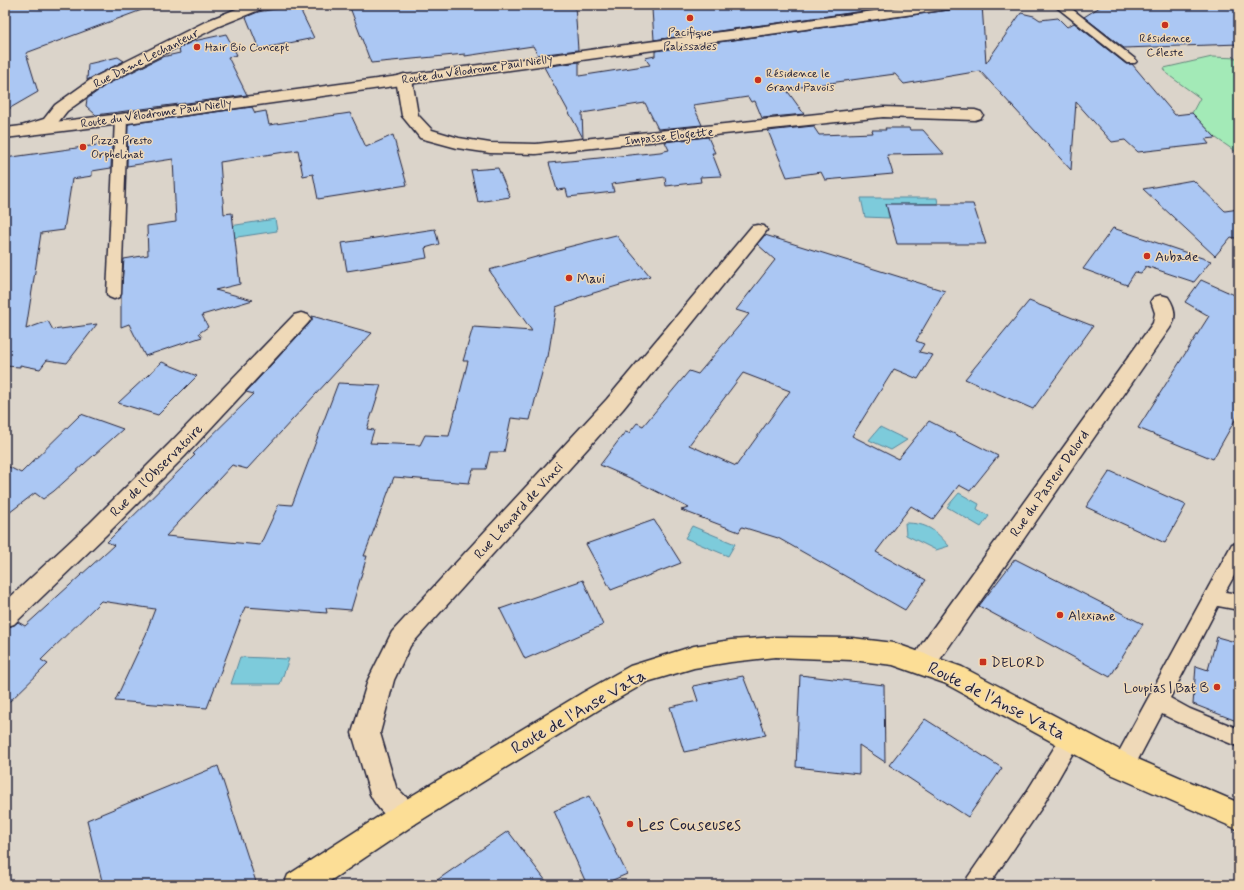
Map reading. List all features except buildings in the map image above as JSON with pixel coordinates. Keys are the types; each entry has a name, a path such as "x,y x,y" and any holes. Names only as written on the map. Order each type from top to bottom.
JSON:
{"main road":[{"name":"Route de l'Anse Vata","path":"299,885 405,815 578,709 639,674 688,659 731,651 775,647 852,649 894,654 924,663 953,675 1123,766 1239,817"}],"street":[{"name":"Rue Dame Lechanteur","path":"12,132 50,122 61,108 99,81 214,23 259,5"},
{"name":"Route du Vélodrome Paul Nielly","path":"12,132 121,119 949,5"},
{"name":"Impasse Elogette","path":"404,79 410,116 426,134 457,143 490,148 536,150 883,112 975,115"},
{"name":"Rue Léonard de Vinci","path":"405,815 384,794 366,732 381,680 401,639 615,404 758,230"},
{"name":"Rue du Pasteur Delord","path":"924,663 932,649 1163,324 1165,313 1161,301"},
{"name":"Rue de l'Observatoire","path":"5,617 98,529 177,450 301,319"}],"lane":[{"path":"1060,5 1131,61"},
{"path":"114,294 121,119"},
{"path":"1123,766 1239,549"},
{"path":"1214,598 1239,602"},
{"path":"1158,702 1183,715 1239,738"},
{"path":"976,885 1034,800 1072,738"}],"green space":[{"path":"1212,57 1239,58 1239,154 1216,138 1192,113 1200,98 1167,74 1164,68"}],"water":[{"path":"861,198 937,198 938,204 921,204 887,208 889,218 865,217"},
{"path":"275,219 277,231 231,238 230,226"},
{"path":"880,427 907,440 891,450 869,440"},
{"path":"959,493 979,504 977,509 989,516 981,527 947,507"},
{"path":"905,523 919,524 930,528 949,546 936,550 906,535"},
{"path":"692,526 735,544 728,556 685,538"},
{"path":"240,657 289,659 280,684 231,684"}],"place":[{"name":"Pacifique Palissades","path":"690,18"},
{"name":"Résidence Céleste","path":"1165,25"},
{"name":"Hair Bio Concept","path":"197,47"},
{"name":"Résidence le Grand Pavois","path":"758,80"},
{"name":"Pizza Presto Orphelinat","path":"83,147"},
{"name":"Aubade","path":"1147,256"},
{"name":"Maui","path":"569,278"},
{"name":"Alexiane","path":"1060,615"},
{"name":"DELORD","path":"983,662"},
{"name":"Loupias | Bat B","path":"1217,687"},
{"name":"Les Couseuses","path":"630,824"}]}
